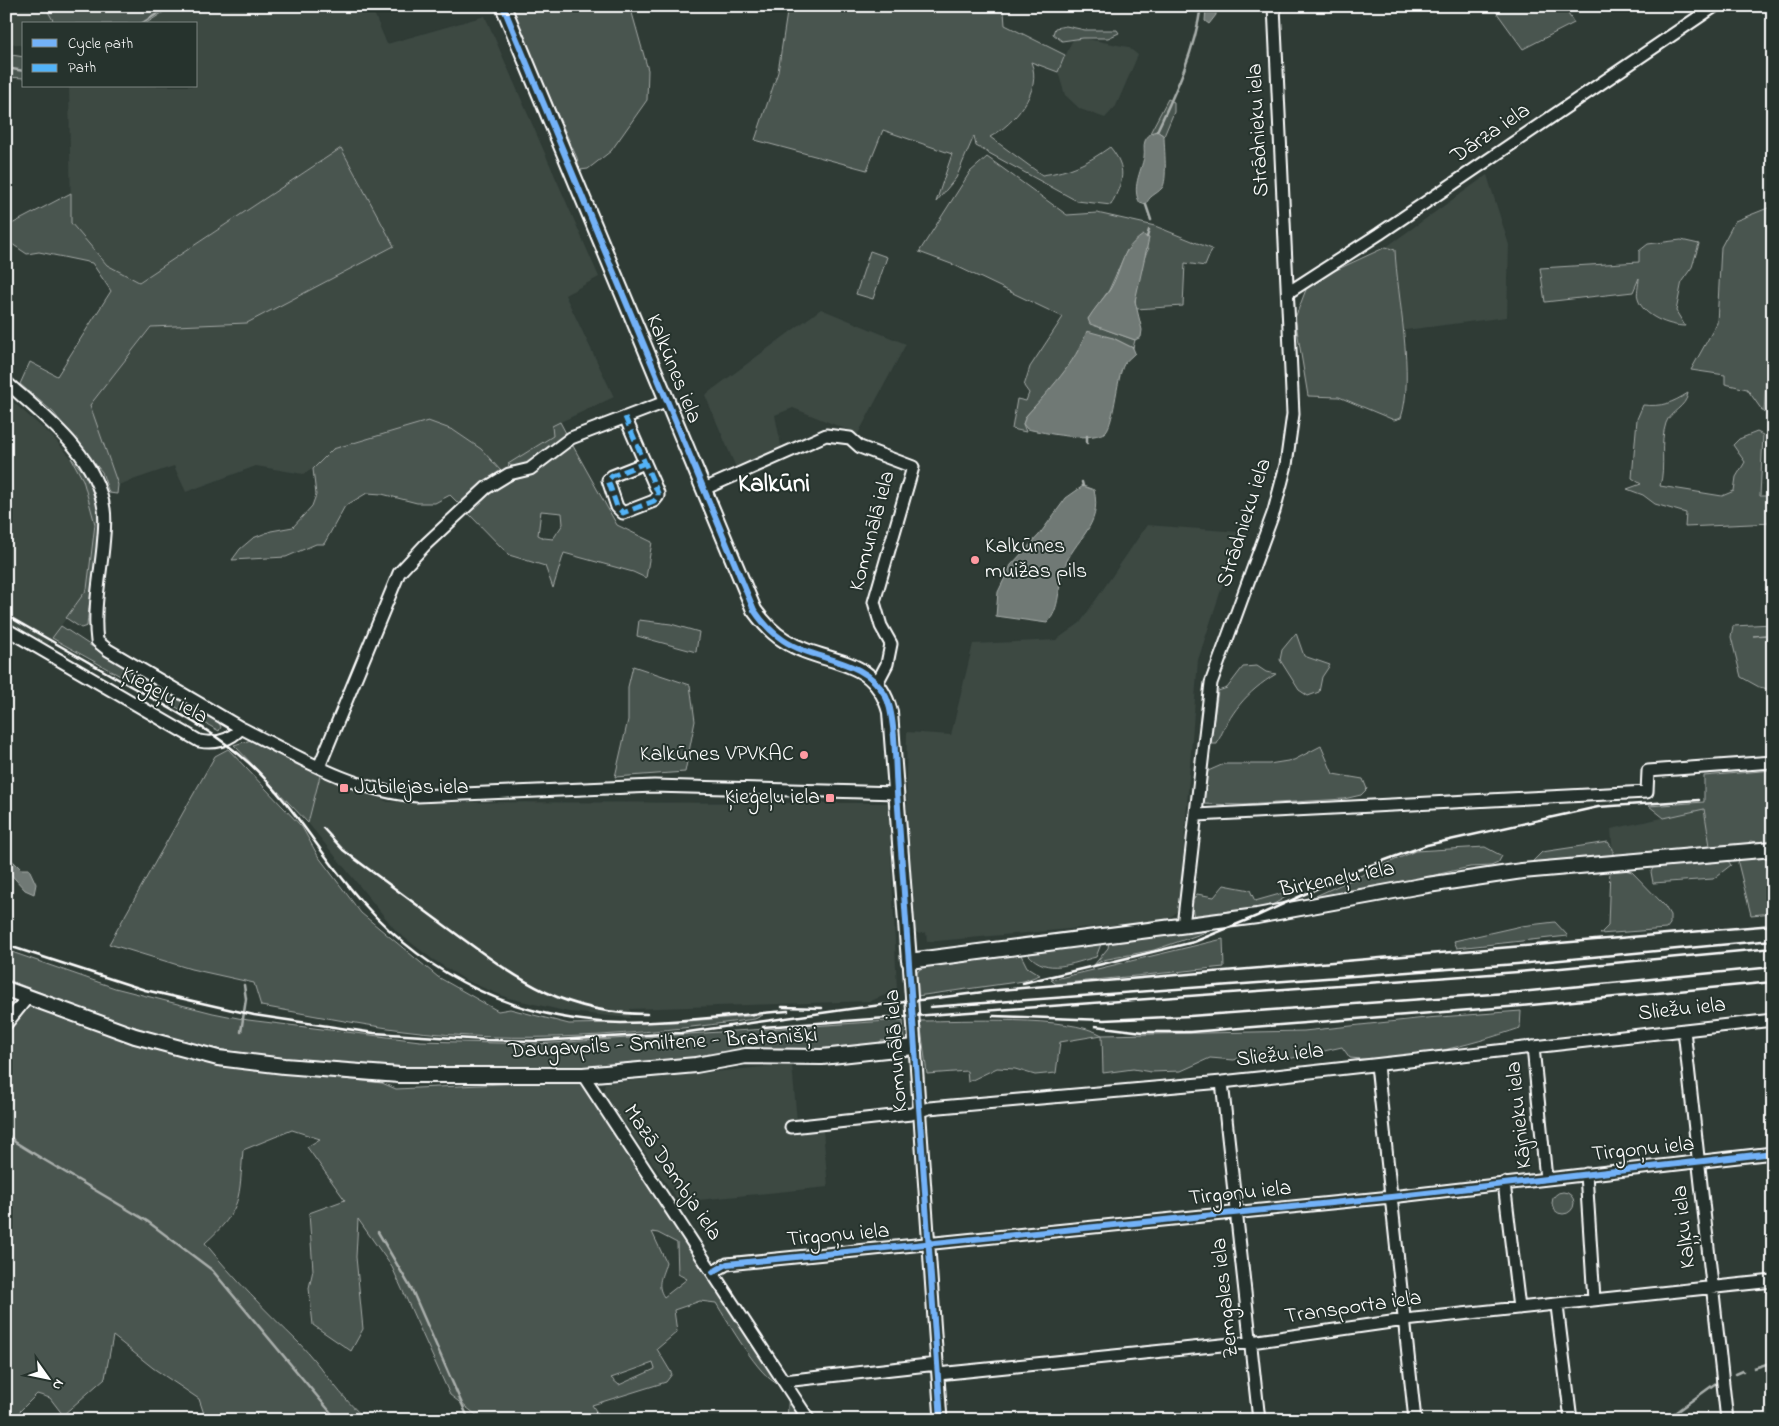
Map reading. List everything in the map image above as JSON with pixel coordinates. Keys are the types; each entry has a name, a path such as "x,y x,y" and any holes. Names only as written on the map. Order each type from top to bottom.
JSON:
{"main road":[{"name":"Kalkūnes iela","path":"503,6 754,610 764,623 784,641 856,668 877,683"},
{"name":"Komunālā iela","path":"877,683 886,696 890,712 909,961"},
{"name":"Birķeneļu iela","path":"909,961 1183,926 1312,907 1421,886 1522,871 1773,849"},
{"name":"Daugavpils - Smiltene - Bratanišķi","path":"6,990 135,1036 232,1060 399,1075 583,1075 696,1064 746,1056 822,1057 914,1047"}],"street":[{"name":"Strādnieku iela","path":"1183,926 1211,683 1274,511 1286,466 1293,414 1289,292 1285,262 1274,6"},
{"name":"Dārza iela","path":"1289,292 1387,229 1715,6"},
{"path":"6,382 65,436 90,469 99,486 104,509 105,526 95,624 98,641 108,650 241,728 319,767 357,784 398,794 417,796 654,786 897,793"},
{"path":"319,767 399,573 426,544 486,488 510,474 530,469 571,438 668,401"},
{"path":"625,417 645,463 658,496 654,501 623,513 617,507 608,480 612,476 645,463"},
{"name":"Komunālā iela","path":"704,489 826,435 850,438 860,447 913,467 874,602 881,626 891,644 887,664 877,683"},
{"name":"Ķieģeļu iela","path":"6,629 199,740 214,744 236,734 241,728"},
{"path":"1197,815 1647,792 1648,771 1773,762"},
{"name":"Komunālā iela","path":"909,961 941,1420"},
{"path":"6,1024 27,998"},
{"name":"Sliežu iela","path":"791,1128 919,1112 929,1108 1222,1082 1773,1020"},
{"name":"Kaļķu iela","path":"1684,1030 1726,1420"},
{"name":"Kājnieku iela","path":"1533,1047 1546,1179"},
{"path":"1377,1065 1415,1420"},
{"name":"Mazā Dambja iela","path":"583,1075 809,1420"},
{"name":"Zemgales iela","path":"1222,1082 1259,1420"},
{"name":"Tirgoņu iela","path":"713,1272 727,1264 1391,1197 1773,1154"},
{"path":"1586,1174 1594,1300"},
{"path":"1504,1183 1519,1308"},
{"name":"Transporta iela","path":"784,1381 1250,1342 1405,1320 1557,1306 1594,1300 1773,1282"},
{"path":"1557,1306 1571,1420"}],"shaded area":[{"path":"6,6 45,6 54,22 22,22 22,46 6,42"},
{"path":"45,6 173,6 148,22 54,22"},
{"path":"173,6 371,6 387,44 485,16 599,277 565,295 614,397 552,426 553,436 501,471 481,449 453,430 428,421 333,449 313,469 303,474 256,466 186,492 174,466 118,485 90,405 152,327 247,323 394,246 341,148 138,282 107,265 71,223 69,88 198,88 198,22 148,22"},
{"path":"509,6 557,6 579,11 591,6 646,6 632,13 648,70 647,100 611,151 588,169 580,170 577,158"},
{"path":"788,6 995,6 1004,12 1005,25 1065,55 1058,72 1031,62 1034,73 1033,84 1024,106 1008,124 990,137 1042,175 1078,166 1110,147 1119,162 1122,175 1111,205 1077,201 976,146 974,136 956,178 936,202 952,154 883,130 867,170 755,140 778,72"},
{"path":"1206,6 1216,7 1216,15 1209,24 1205,21"},
{"path":"1492,6 1563,6 1574,23 1523,49"},
{"path":"1066,26 1085,30 1117,30 1119,33 1108,38 1083,38 1062,41 1053,34 1055,28"},
{"path":"1083,38 1128,47 1138,55 1116,106 1105,118 1080,109 1065,95 1058,72 1073,39"},
{"path":"6,54 22,57 22,78 6,77"},
{"path":"1168,99 1174,102 1174,112 1164,136 1157,131 1150,133"},
{"path":"1157,131 1164,136 1165,178 1162,188 1151,197 1146,205 1140,203 1137,198 1137,180 1144,157 1145,141 1150,134"},
{"path":"341,148 394,246 247,323 151,327 90,405 118,485 117,494 109,493 102,472 53,412 20,384 30,362 57,376 111,291 92,263 39,252 27,254 6,240 6,227 71,193 71,223 107,265 139,282"},
{"path":"987,157 1067,215 1097,213 1155,226 1212,249 1205,266 1185,263 1183,306 1136,309 1138,277 1149,248 1127,250 1109,290 1088,319 1107,330 1135,340 1133,348 1113,338 1084,339 1075,359 1067,370 1026,416 1023,424 1026,432 1012,429 1017,399 1026,401 1029,393 1024,386 1030,367 1063,317 954,265 919,252 970,172"},
{"path":"1487,175 1509,245 1507,317 1398,331 1395,250 1386,247"},
{"path":"1773,206 1773,381 1766,380 1764,413 1747,389 1725,384 1725,375 1691,370 1717,323 1721,247 1735,221"},
{"path":"1143,235 1149,238 1135,301 1142,330 1141,337 1135,340 1090,324 1088,319 1109,291 1125,254 1135,241"},
{"path":"1681,240 1699,244 1692,267 1682,281 1676,311 1685,326 1664,322 1645,310 1637,297 1639,278 1633,292 1545,302 1540,268 1639,262 1639,251 1648,244"},
{"path":"1386,247 1395,250 1406,359 1405,401 1401,418 1394,420 1339,397 1308,396 1295,318 1307,287 1323,276"},
{"path":"870,251 887,257 873,299 856,294"},
{"path":"821,309 906,344 858,434 793,408 775,415 782,450 737,470 705,395"},
{"path":"1087,331 1113,338 1133,348 1135,353 1124,364 1121,371 1113,413 1107,429 1104,433 1096,436 1077,437 1027,429 1023,424 1026,416 1076,355"},
{"path":"1688,393 1687,398 1666,423 1660,486 1722,496 1734,491 1736,477 1745,462 1733,445 1739,439 1757,432 1763,435 1760,496 1773,496 1773,523 1685,527 1686,513 1655,504 1643,495 1627,489 1641,484 1632,478 1637,419 1643,405 1667,404"},
{"path":"6,396 52,436 73,460 83,480 95,524 87,589 47,645 6,622"},
{"path":"428,421 453,430 481,449 501,471 461,506 450,495 435,503 417,503 382,494 367,493 345,506 324,544 316,544 286,557 232,560 240,549 253,538 271,531 293,527 312,506 316,495 313,469 333,449"},
{"path":"560,422 568,437 521,470 508,464 553,436 552,426"},
{"path":"573,446 617,525 652,542 646,578 633,572 564,553 553,588 545,566 509,555 468,513 490,492 504,483 530,475 567,447","holes":["541,511 562,513 563,524 553,539 538,535"]},
{"path":"71,458 92,486 98,518 98,536 87,626 81,628 66,618 87,589 95,524 83,480"},
{"path":"1083,486 1094,490 1095,514 1064,568 1055,611 1047,623 996,616 998,592 1011,565 1039,535 1066,498"},
{"path":"1147,525 1240,532 1198,660 1179,910 1167,920 927,942 926,932 919,934 912,930 906,773 907,732 951,735 973,644 1056,640 1080,623"},
{"path":"639,620 671,624 699,632 696,652 637,636"},
{"path":"1773,624 1773,634 1753,636 1773,635 1773,690 1759,687 1741,677 1731,637 1733,626"},
{"path":"61,626 123,667 205,711 217,719 221,727 219,731 52,638"},
{"path":"1296,633 1304,656 1330,665 1322,677 1319,692 1308,696 1299,690 1280,660 1282,650"},
{"path":"633,666 690,685 695,721 685,772 615,777 628,720 628,687"},
{"path":"1257,666 1266,672 1276,674 1256,688 1240,704 1227,723 1217,744 1210,744 1218,691 1227,688 1243,667"},
{"path":"251,740 321,772 308,823 234,745"},
{"path":"1321,746 1333,774 1363,779 1367,789 1361,795 1344,799 1243,805 1201,804 1208,771 1224,764 1269,764 1294,760"},
{"path":"228,749 302,827 318,856 361,913 438,977 498,1011 510,1009 569,1024 675,1022 763,1015 755,1019 711,1025 579,1036 491,1037 403,1030 261,1006 254,983 191,969 109,944 215,756"},
{"path":"1773,770 1773,844 1750,841 1747,844 1710,846 1704,809 1664,818 1649,806 1704,802 1704,776"},
{"path":"321,772 388,802 889,803 897,990 871,1001 630,1009 630,1018 569,1012 508,998 467,981 432,959 397,932 308,823"},
{"path":"1704,809 1710,846 1613,857 1611,829"},
{"path":"1608,842 1613,849 1613,857 1538,864 1533,861 1542,852"},
{"path":"1485,847 1502,856 1498,863 1491,866 1470,867 1426,877 1395,887 1312,902 1309,899 1415,851"},
{"path":"6,854 21,869 29,869 36,884 34,894 25,890 6,869"},
{"path":"1773,855 1773,913 1751,915 1738,863 1740,858"},
{"path":"1726,858 1731,865 1713,879 1653,883 1651,872 1654,866"},
{"path":"1615,867 1632,872 1664,905 1670,915 1670,924 1666,929 1600,934 1608,926 1610,868"},
{"path":"1224,885 1250,890 1255,901 1301,888 1269,907 1213,917 1194,917 1191,903 1197,894 1214,897"},
{"path":"1555,922 1568,936 1457,948 1454,941 1521,926"},
{"path":"1230,924 1154,950 1103,960 1094,965 1108,948 1109,942"},
{"path":"1223,939 1224,967 1056,984 1051,980"},
{"path":"1101,944 1096,957 1060,966 1043,965 1035,961 1028,954"},
{"path":"6,950 115,988 213,1013 248,1020 420,1041 537,1044 903,1020 904,1040 881,1041 875,1046 586,1068 432,1068 289,1061 189,1044 100,1016 6,979"},
{"path":"1020,953 1027,967 1040,975 1024,981 917,996 916,975 919,970 926,966 951,960"},
{"path":"6,995 74,1021 279,1072 382,1083 396,1089 544,1082 583,1084 707,1272 713,1285 718,1288 781,1382 778,1384 762,1371 744,1348 716,1303 700,1301 674,1310 677,1332 657,1349 672,1374 666,1382 592,1405 602,1420 483,1420 450,1395 392,1267 358,1219 356,1257 363,1329 351,1351 313,1325 309,1288 313,1270 309,1213 345,1200 307,1147 320,1139 292,1130 243,1150 237,1202 226,1221 205,1243 250,1294 299,1343 349,1402 367,1420 206,1420 199,1399 153,1368 113,1336 105,1378 63,1415 50,1398 37,1394 11,1420 6,1420","holes":["652,1232 658,1233 677,1243 678,1274 687,1279 664,1297 660,1288 660,1280 666,1262","653,1363 655,1369 619,1385 611,1378"]},
{"path":"1521,1011 1520,1028 1480,1041 1436,1052 1391,1058 1350,1058 1342,1047 1288,1059 1271,1059 1261,1055 1250,1054 1234,1060 1210,1058 1181,1071 1151,1072 1133,1069 1103,1073 1102,1035 1304,1031 1426,1018"},
{"path":"1014,1020 1041,1022 1065,1024 1102,1035 1060,1042 1056,1073 1035,1075 1015,1069 997,1068 968,1082 967,1071 927,1074 920,1021"},
{"path":"792,1064 798,1133 823,1130 828,1187 679,1202 603,1092 605,1083"},
{"path":"1563,1192 1573,1199 1574,1203 1567,1213 1563,1214 1553,1207 1552,1203 1559,1193"},
{"path":"789,1393 805,1420 787,1420"}],"waterway":[{"path":"144,22 169,6"},
{"path":"1157,131 1178,85 1189,54 1201,6"},
{"path":"6,68 22,71"},
{"path":"1146,205 1151,220"},
{"path":"1147,237 1149,230"},
{"path":"1087,436 1087,443"},
{"path":"1082,482 1083,486"},
{"path":"241,1032 246,999 244,985"},
{"path":"6,1133 15,1142 147,1221 212,1270 337,1420"},
{"path":"378,1232 412,1290 469,1420"},
{"path":"1754,1368 1773,1362"},
{"path":"1736,1374 1743,1371"},
{"path":"1665,1420 1716,1383"}],"railway":[{"path":"6,615 178,713 236,751 280,796 348,886 389,930 417,953 447,973 479,990 512,1004 547,1014 621,1023 684,1020 788,1011"},
{"path":"1023,983 1194,942 1257,916 1355,871 1427,845 1598,807 1699,800"},
{"path":"323,828 343,850 482,953 525,981 546,992 592,1008 618,1013 647,1014"},
{"path":"6,945 145,990 254,1015 374,1033 486,1040 537,1041 681,1033 999,990 1773,925"},
{"path":"930,1007 1517,964 1773,940"},
{"path":"763,1027 1518,972 1773,948"},
{"path":"993,1016 1104,1020 1190,1016 1520,992 1773,967"},
{"path":"1095,1026 1143,1032 1190,1032 1521,1006 1773,982"},
{"path":"782,1007 822,1008"}],"marked path":[{"path":"625,417 658,493 658,496 654,501 623,513 617,507 608,480 612,476 645,463"}],"cycle path":[{"path":"503,6 754,610 760,619 783,640 809,653 865,673 876,683 889,704 894,742 941,1420"},
{"path":"713,1272 727,1264 1391,1197 1773,1153"}],"place":[{"name":"Kalkūnes muižas pils","path":"975,560"},
{"name":"Kalkūnes VPVKAC","path":"804,755"},
{"name":"Jubilejas iela","path":"344,788"},
{"name":"Ķieģeļu iela","path":"830,798"}],"district":[{"name":"Kalkūni","path":"774,485"}]}
